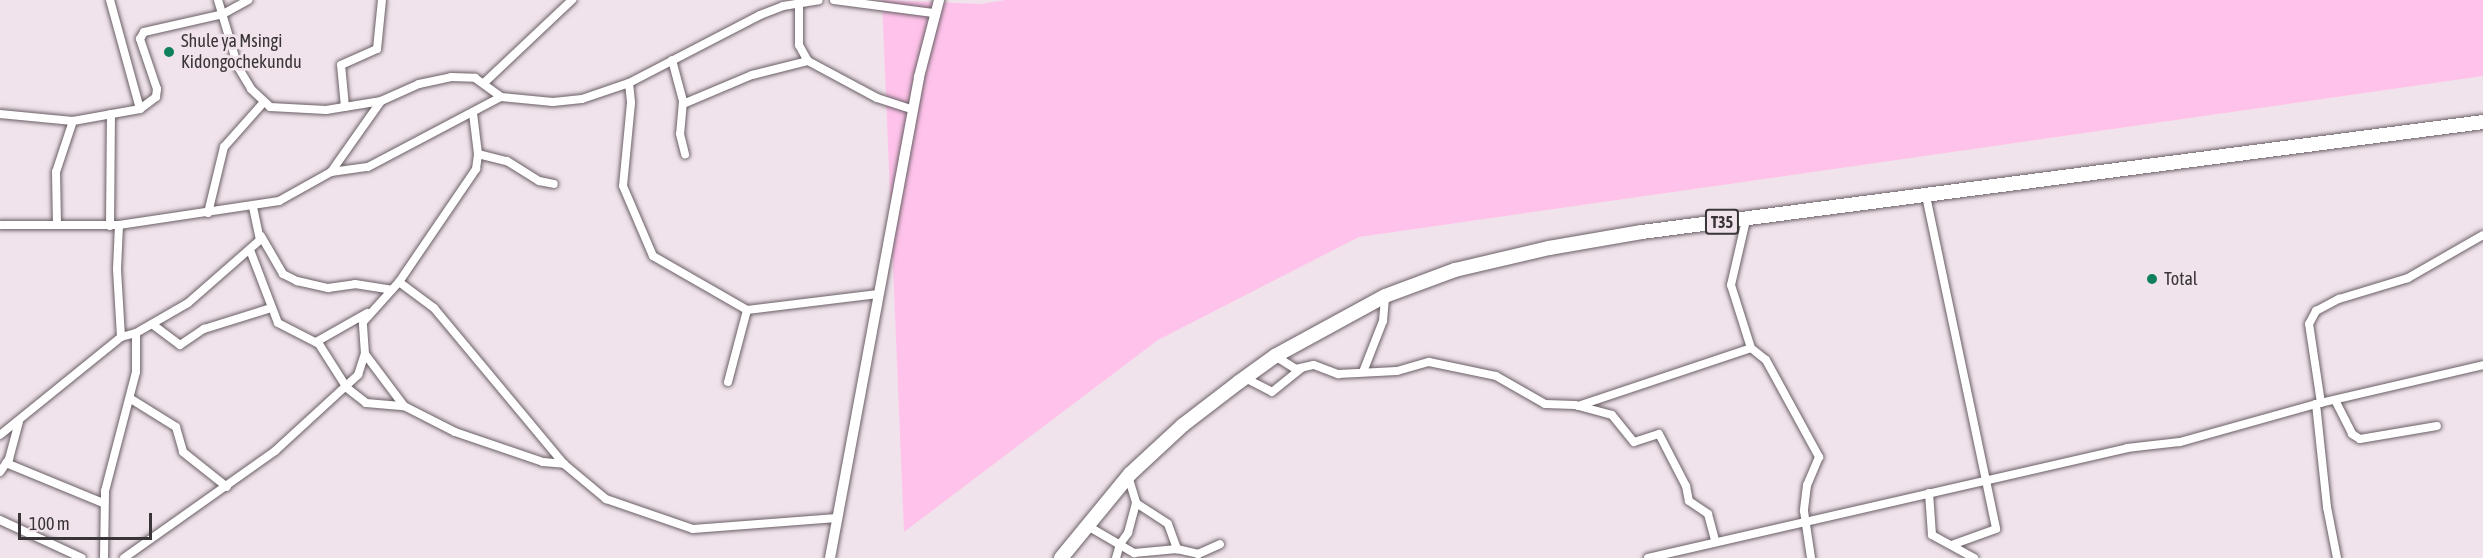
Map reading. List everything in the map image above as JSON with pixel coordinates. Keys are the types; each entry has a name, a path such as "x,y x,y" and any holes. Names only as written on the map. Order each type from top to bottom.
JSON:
{"highway":[{"name":"T35","path":"1061,558 1128,476 1183,425 1275,356 1385,296 1455,270 1549,248 2483,122"}],"main road":[{"path":"830,558 913,110 933,13 939,0"}],"street":[{"path":"110,0 140,109"},
{"path":"218,0 238,66 263,103 277,109 345,107 381,101 419,84 452,76 485,82 501,97"},
{"path":"0,114 73,121 140,109 156,97 157,89 142,34 223,14 248,0"},
{"path":"345,107 341,65 377,49 382,0"},
{"path":"485,82 572,0"},
{"path":"0,225 115,225 253,207 292,196 332,172 368,167 473,115 501,97 567,102 629,83 760,15 799,2 819,0"},
{"path":"834,0 933,13"},
{"path":"799,2 800,45 808,61 877,98 913,110"},
{"path":"672,60 683,104 680,131 685,154"},
{"path":"683,104 752,75 808,61"},
{"path":"629,83 631,108 623,186 653,255 747,310 878,294"},
{"path":"332,172 381,101"},
{"path":"208,213 224,147 263,103"},
{"path":"111,114 121,337"},
{"path":"124,558 227,487 347,388 358,375 364,354 362,326 399,282 433,227 472,176 478,154 473,115"},
{"path":"57,225 56,172 73,121"},
{"path":"478,154 507,161 539,181 554,184"},
{"path":"1926,196 1996,532 1954,544"},
{"path":"253,207 261,236 283,274 297,281 328,288 355,284 392,290"},
{"path":"1746,220 1731,285 1751,348 1766,360 1819,457 1807,485 1806,521 1811,558"},
{"path":"0,435 20,421 55,387 121,337 136,333 202,292 250,249 261,236"},
{"path":"2337,558 2327,507 2309,324 2316,310 2339,299 2408,278 2483,236"},
{"path":"250,249 271,308 283,327 316,342 347,388 370,405 404,406 455,432 543,462 564,464"},
{"path":"399,282 434,308 564,464 606,500 693,529 837,518"},
{"path":"1363,372 1383,321 1385,296"},
{"path":"152,324 180,345 204,329 271,308"},
{"path":"316,342 374,309"},
{"path":"728,381 747,310"},
{"path":"104,558 103,503 131,399 136,372 136,333"},
{"path":"1578,406 1751,348"},
{"path":"364,354 404,406"},
{"path":"1275,356 1296,369 1314,365 1334,373 1397,371 1429,362 1496,376 1545,405 1578,406 1612,415 1634,442 1655,434 1664,437 1689,501 1708,514 1715,541"},
{"path":"1648,558 2127,448 2180,442 2318,403 2483,365"},
{"path":"1245,378 1272,392 1303,368"},
{"path":"131,399 176,427 183,452 227,487"},
{"path":"2335,400 2352,434 2360,439 2437,426"},
{"path":"0,472 6,463 20,421"},
{"path":"6,463 103,503"},
{"path":"1116,558 1120,544 1133,520 1136,502 1128,476"},
{"path":"1929,493 1930,532 1954,544 1974,558"},
{"path":"1136,502 1168,524 1177,549"},
{"path":"0,520 82,558"},
{"path":"1086,525 1134,553 1177,549 1198,554 1220,544"}],"shaded area":[{"path":"882,0 981,4 1005,0 2483,0 2483,76 1359,237 1158,340 904,532"}],"place":[{"name":"Shule ya Msingi Kidongochekundu","path":"169,52"},
{"name":"Total","path":"2152,279"}]}
